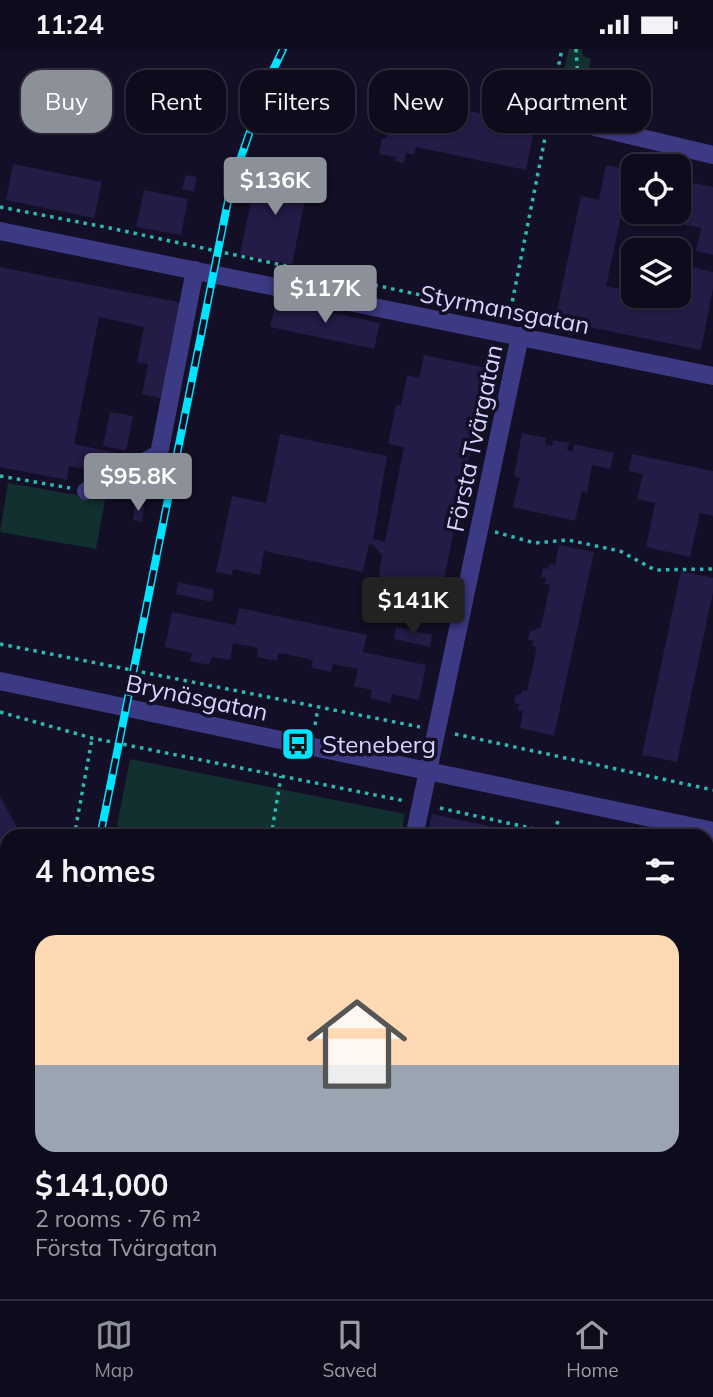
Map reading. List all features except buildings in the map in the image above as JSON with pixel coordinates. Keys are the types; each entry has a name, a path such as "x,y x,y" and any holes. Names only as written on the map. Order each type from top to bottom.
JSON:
{"street":[{"path":"620,133 713,155"},
{"name":"Styrmansgatan","path":"0,231 713,376"},
{"path":"86,491 159,454 195,270"},
{"name":"Första Tvärgatan","path":"416,829 480,528 513,335"},
{"name":"Brynäsgatan","path":"0,681 704,829"}],"path":[{"name":"Första Tvärgatan","path":"558,70 562,49"},
{"path":"576,49 577,70"},
{"name":"Första Tvärgatan","path":"513,335 510,314 546,133"},
{"path":"0,207 150,236 470,306"},
{"path":"496,312 523,317"},
{"path":"0,477 86,491"},
{"path":"480,528 535,543 568,540 620,551 655,570 713,569"},
{"path":"0,644 437,730 713,790"},
{"path":"315,725 318,708"},
{"path":"0,712 92,738 537,829"},
{"path":"75,829 92,738"},
{"path":"272,829 282,776"},
{"path":"557,829 558,820"}],"green space":[{"path":"569,49 582,49 583,56 591,59 589,70 564,70"},
{"path":"8,483 105,500 96,549 0,532"},
{"path":"130,759 405,814 402,829 116,829"}],"railway":[{"path":"102,829 231,186 266,85 283,49"}],"place":[{"name":"Steneberg","path":"298,744"}]}
